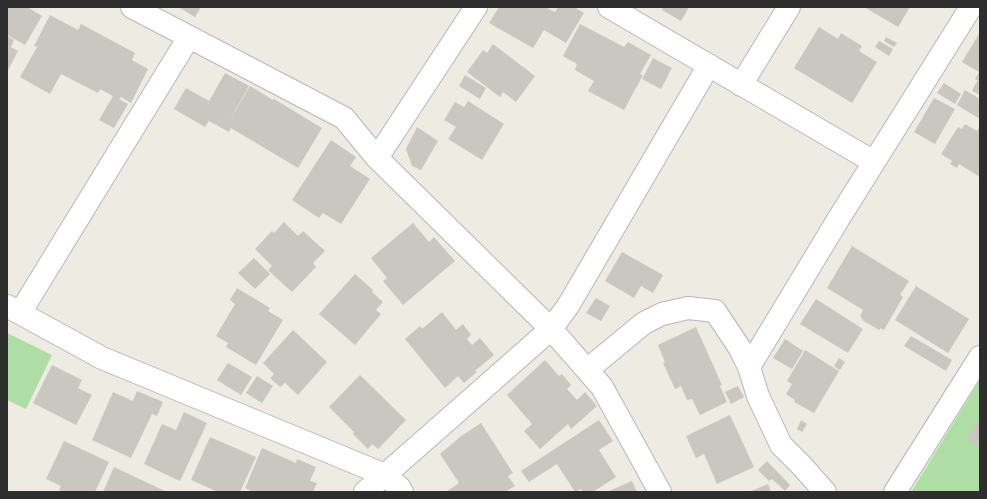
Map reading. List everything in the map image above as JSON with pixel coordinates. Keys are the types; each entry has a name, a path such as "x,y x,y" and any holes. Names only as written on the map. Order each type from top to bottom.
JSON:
{"street":[{"path":"132,7 344,118 376,158 551,329 602,387 660,492"},
{"path":"376,158 476,7"},
{"path":"609,7 874,162"},
{"path":"741,85 789,7"},
{"path":"749,367 874,162 971,7"},
{"path":"189,37 13,310 102,358 385,475 402,492"},
{"path":"364,492 551,329 568,306 709,65"},
{"path":"587,370 644,322 662,314 688,308 714,311 739,347 749,367 758,396 781,445 825,492"},
{"path":"895,492 980,357"}],"green space":[{"path":"7,333 52,355 26,409 7,400"},
{"path":"980,380 980,492 911,492"}],"building":[{"path":"7,7 29,7 42,16 25,45 7,35"},
{"path":"178,7 201,7 195,17"},
{"path":"499,7 545,7 555,12 558,7 574,7 584,13 566,43 544,30 533,48 489,23"},
{"path":"663,7 689,7 681,21 662,10"},
{"path":"864,7 910,7 898,27"},
{"path":"50,15 78,30 81,24 135,53 132,60 148,69 131,103 121,97 119,99 128,104 114,128 99,120 113,96 100,89 98,93 61,74 50,94 20,77 37,47 34,46"},
{"path":"580,24 624,47 628,42 651,55 640,74 643,75 624,110 588,91 594,81 575,70 577,64 563,56"},
{"path":"819,27 838,39 841,33 862,46 859,51 877,62 852,103 794,68"},
{"path":"980,32 980,82 975,79 979,72 962,62"},
{"path":"7,36 14,40 11,47 18,51 7,72"},
{"path":"886,37 897,43 894,47 884,41"},
{"path":"879,41 893,49 889,56 875,47"},
{"path":"493,44 535,76 516,102 503,92 500,97 467,72 483,50 487,53"},
{"path":"653,58 672,68 661,89 642,79"},
{"path":"225,73 249,86 228,123 250,86 322,128 298,168 231,128 229,132 209,121 205,127 174,109 186,88 209,101"},
{"path":"465,75 486,88 480,99 459,86"},
{"path":"977,81 980,82 980,95 972,91"},
{"path":"944,83 961,94 955,104 937,93"},
{"path":"965,90 980,99 980,119 957,105"},
{"path":"934,98 955,109 935,144 914,132"},
{"path":"468,101 504,124 482,160 448,139 456,127 444,120 455,102 464,107"},
{"path":"965,124 977,131 980,126 980,177 959,164 957,168 950,164 952,161 941,154 958,127 962,129"},
{"path":"417,127 438,141 421,170 412,166 406,149"},
{"path":"331,140 356,157 350,166 370,179 341,224 323,213 319,218 292,200"},
{"path":"284,222 298,236 303,231 325,251 313,263 316,267 292,292 268,270 272,266 255,249 272,231 274,233"},
{"path":"413,223 429,242 434,237 455,261 403,305 383,281 387,278 371,258"},
{"path":"852,246 909,281 900,295 903,297 884,330 881,328 879,330 862,320 863,319 860,316 863,310 827,288"},
{"path":"622,252 663,275 653,293 641,286 634,298 605,281"},
{"path":"254,258 270,274 255,289 238,273"},
{"path":"355,274 373,290 372,292 383,302 376,310 381,314 355,345 319,314"},
{"path":"916,286 969,319 948,353 895,320"},
{"path":"237,288 270,308 268,311 283,320 256,365 226,347 228,343 216,336 235,304 230,300"},
{"path":"596,298 610,306 601,321 586,313"},
{"path":"816,299 863,329 848,353 800,324"},
{"path":"442,312 456,330 463,324 471,335 467,339 472,345 480,338 494,355 475,371 477,372 464,383 458,376 445,388 405,339 420,326 422,329"},
{"path":"696,327 722,385 720,386 727,402 700,415 692,399 687,400 681,386 675,389 663,363 665,362 658,345"},
{"path":"293,330 327,362 298,395 285,383 280,387 270,378 274,374 263,363"},
{"path":"911,336 952,360 946,371 904,346"},
{"path":"785,339 803,351 792,369 773,358"},
{"path":"805,350 839,371 814,413 794,402 795,400 786,394 792,384 787,381"},
{"path":"839,358 845,362 840,370 834,366"},
{"path":"545,360 559,376 562,374 571,385 567,389 577,400 585,392 597,406 571,429 568,424 540,449 524,431 532,424 507,395"},
{"path":"228,363 252,377 241,395 217,380"},
{"path":"52,365 82,380 78,388 92,395 76,425 33,403"},
{"path":"360,375 406,420 378,449 372,444 368,449 353,434 354,432 329,407"},
{"path":"257,376 273,386 262,403 246,393"},
{"path":"738,386 744,397 731,404 725,392"},
{"path":"137,391 163,402 157,416 152,414 131,458 92,440 113,392 133,401"},
{"path":"184,412 207,423 180,481 144,464 162,424 176,430"},
{"path":"730,415 754,467 717,484 704,454 696,458 686,436"},
{"path":"599,420 613,441 599,450 616,477 593,492 583,492 581,489 575,492 557,464 529,482 521,471"},
{"path":"801,420 807,424 802,432 797,429"},
{"path":"978,421 980,423 980,447 967,439"},
{"path":"481,423 513,473 508,476 515,486 505,492 446,492 459,483 440,454 460,437"},
{"path":"210,437 256,457 240,492 218,492 191,480"},
{"path":"64,441 109,462 95,492 64,492 59,490 61,486 46,479"},
{"path":"262,448 296,463 297,459 316,467 310,481 317,483 313,492 253,492 245,488"},
{"path":"767,461 790,485 785,491 772,479 769,481 758,470"},
{"path":"114,467 167,492 103,492"},
{"path":"632,481 637,492 607,492"},
{"path":"768,484 771,492 749,492"}]}
